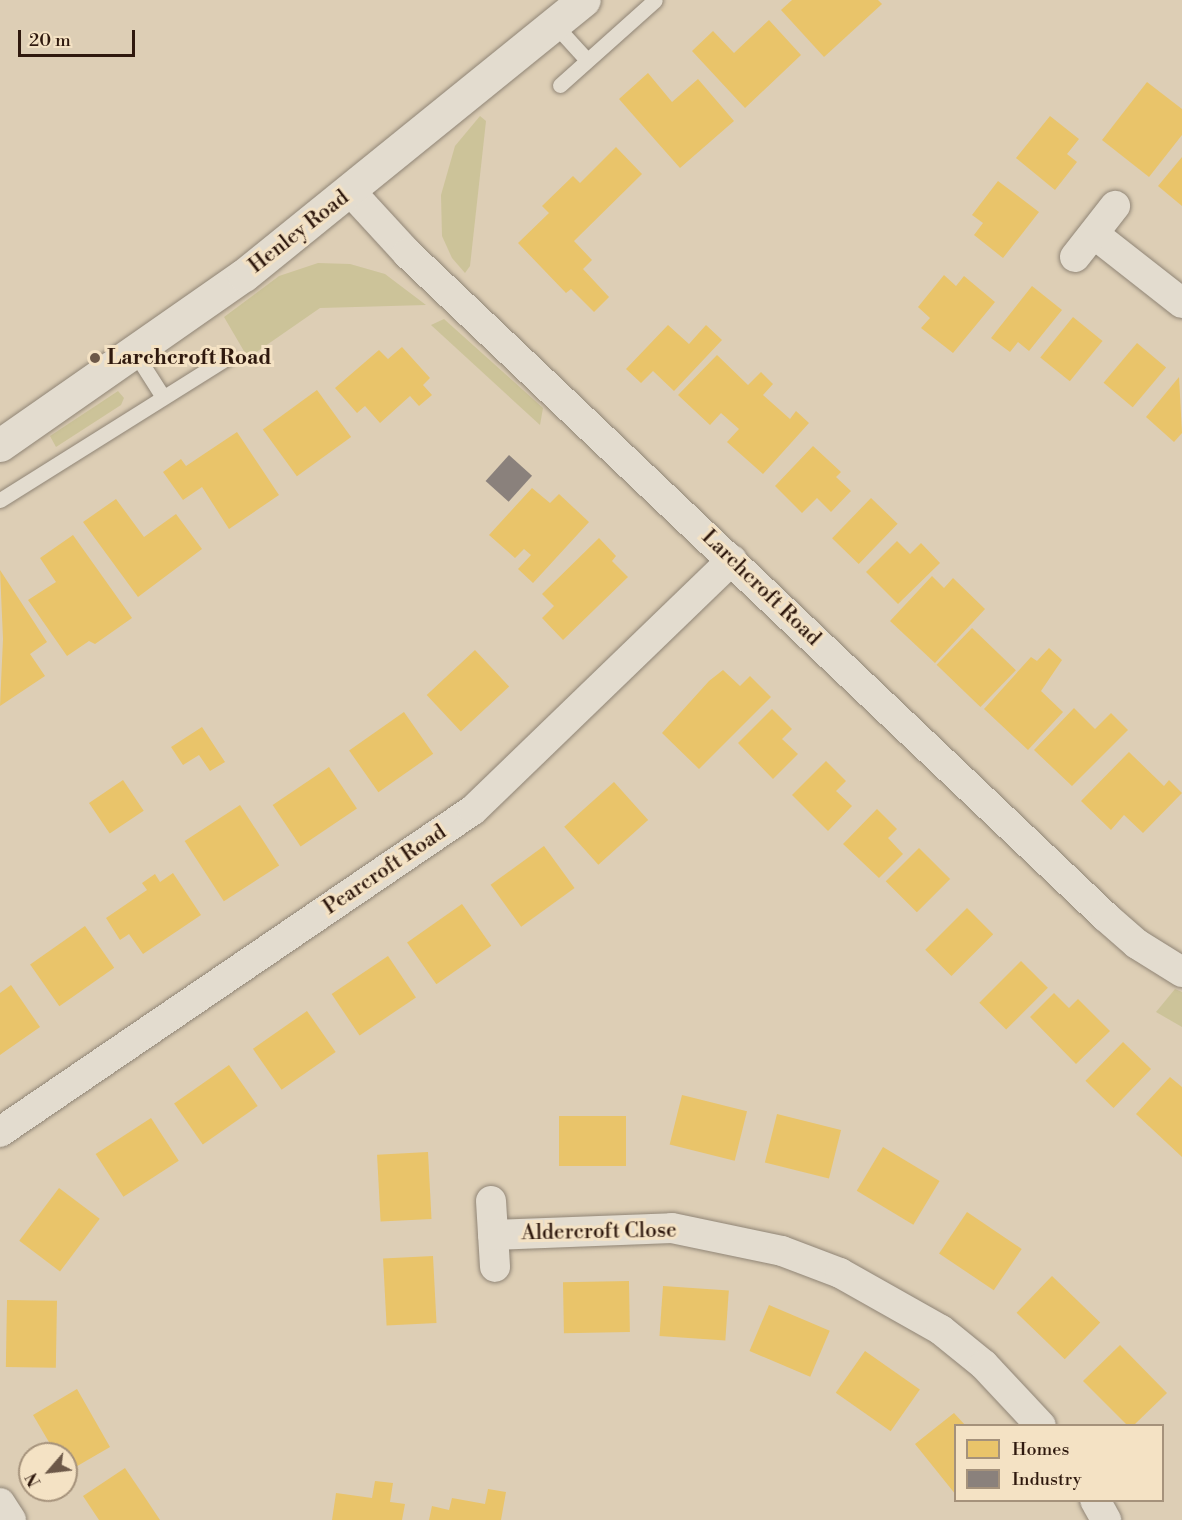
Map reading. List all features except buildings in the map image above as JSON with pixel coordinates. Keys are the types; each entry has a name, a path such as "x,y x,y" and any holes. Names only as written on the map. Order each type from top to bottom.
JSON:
{"street":[{"name":"Henley Road","path":"0,445 135,353 351,192 584,0"},
{"name":"Larchcroft Road","path":"351,192 406,254 732,560 1106,917 1137,944 1182,972"},
{"path":"1075,257 1116,206"},
{"path":"1094,234 1182,303"},
{"name":"Pearcroft Road","path":"0,1132 473,810 732,560"},
{"name":"Aldercroft Close","path":"491,1201 495,1267"},
{"name":"Aldercroft Close","path":"493,1235 672,1228 782,1251 840,1273 941,1330 984,1365 1040,1424"},
{"path":"1096,1502 1106,1520"},
{"path":"0,1503 11,1520"}],"lane":[{"path":"560,84 655,0"},
{"path":"555,24 587,60"},
{"path":"135,353 163,397"},
{"path":"0,500 228,357"}],"shaded area":[{"path":"480,116 486,121 470,266 465,273 452,258 442,236 441,195 455,146"},
{"path":"318,263 350,264 385,274 426,305 320,308 248,358 224,317 279,276"},
{"path":"444,319 543,408 540,425 431,325"},
{"path":"118,391 124,398 121,405 56,447 50,436"},
{"path":"1175,989 1182,992 1182,1027 1156,1012"}],"place":[{"name":"Larchcroft Road","path":"95,358"}]}
